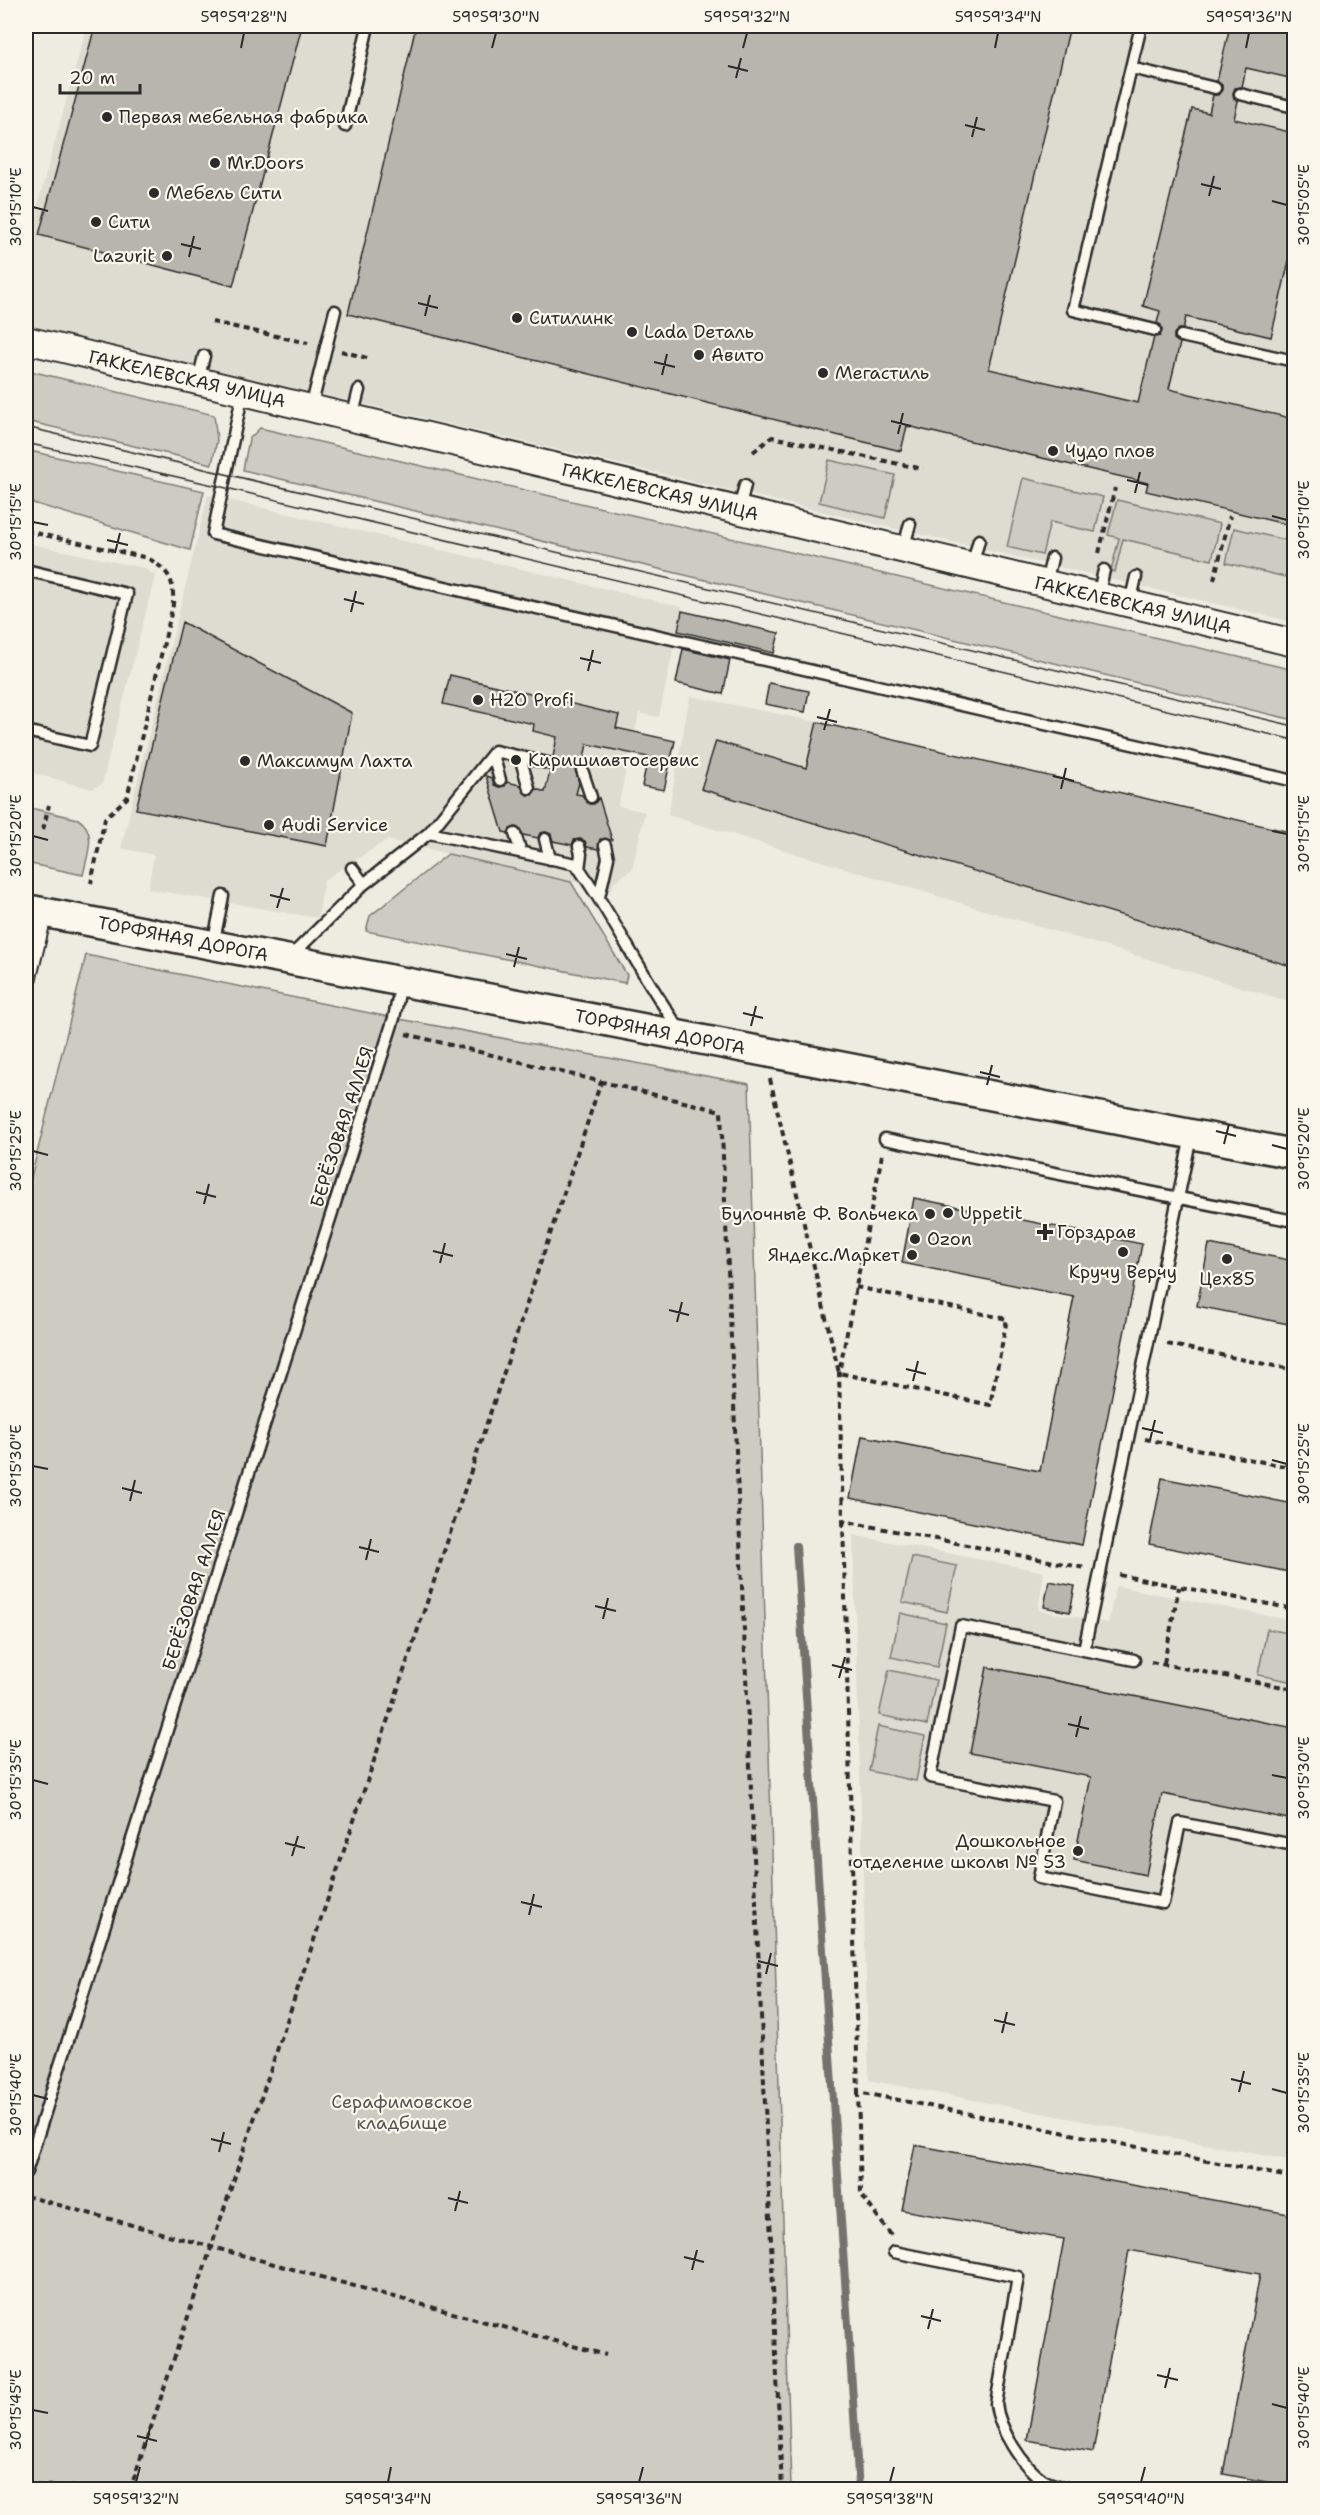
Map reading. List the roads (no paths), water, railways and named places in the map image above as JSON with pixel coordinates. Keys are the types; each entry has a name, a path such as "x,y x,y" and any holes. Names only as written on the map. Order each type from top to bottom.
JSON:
{"main road":[{"name":"ТОРФЯНАЯ ДОРОГА","path":"34,910 1294,1154"}],"street":[{"name":"ГАККЕЛЕВСКАЯ УЛИЦА","path":"26,340 1294,643"},
{"path":"26,977 34,910"}],"lane":[{"path":"345,126 368,26"},
{"path":"1141,26 1073,310 1155,330"},
{"path":"1131,68 1215,88"},
{"path":"1240,94 1294,107"},
{"path":"311,408 335,311"},
{"path":"1181,336 1294,361"},
{"path":"198,381 204,357"},
{"path":"352,418 359,390"},
{"path":"243,392 213,534 1294,781"},
{"path":"739,510 745,485"},
{"path":"903,550 910,524"},
{"path":"972,566 979,540"},
{"path":"1046,584 1052,558"},
{"path":"26,570 128,594 90,746 26,731"},
{"path":"1098,596 1104,570"},
{"path":"1130,604 1136,577"},
{"path":"288,959 364,884 429,833 495,751 552,764"},
{"path":"493,754 500,780"},
{"path":"520,757 529,788"},
{"path":"582,770 591,797"},
{"path":"429,833 576,864 599,897 655,994 686,1038"},
{"path":"516,834 521,852"},
{"path":"545,839 550,859"},
{"path":"599,897 608,858 605,845"},
{"path":"579,846 581,854 579,868"},
{"path":"352,868 364,884"},
{"path":"213,945 223,896"},
{"name":"БЕРЁЗОВАЯ АЛЛЕЯ","path":"26,2172 394,1018 401,981"},
{"path":"1084,1650 1191,1133"},
{"path":"885,1139 1294,1221"},
{"path":"1134,1659 961,1626 930,1777 1054,1801 1039,1878 1163,1903 1180,1823 1294,1845"},
{"path":"894,2252 1018,2277 996,2404 998,2421 1031,2470 1044,2481 1075,2490"}],"waterway":[{"path":"796,1546 859,2490"}],"tram line":[{"path":"26,427 1294,726"},
{"path":"26,443 222,487 1294,740"}],"place":[{"name":"Первая мебельная фабрика","path":"107,117"},
{"name":"Mr.Doors","path":"215,163"},
{"name":"Мебель Сити","path":"154,193"},
{"name":"Сити","path":"96,222"},
{"name":"Lazurit","path":"167,256"},
{"name":"Ситилинк","path":"517,318"},
{"name":"Lada Dеталь","path":"632,332"},
{"name":"Авито","path":"699,355"},
{"name":"Мегастиль","path":"823,373"},
{"name":"Чудо плов","path":"1053,451"},
{"name":"H2O Profi","path":"478,700"},
{"name":"Киришиавтосервис","path":"516,760"},
{"name":"Максимум Лахта","path":"245,761"},
{"name":"Audi Service","path":"269,825"},
{"name":"Uppetit","path":"948,1213"},
{"name":"Булочные Ф. Вольчека","path":"930,1214"},
{"name":"Горздрав","path":"1045,1232"},
{"name":"Ozon","path":"915,1239"},
{"name":"Кручу Верчу","path":"1123,1252"},
{"name":"Яндекс.Маркет","path":"912,1255"},
{"name":"Цех85","path":"1227,1259"},
{"name":"Дошкольное отделение школы № 53","path":"1078,1851"}],"park label":[{"name":"Серафимовское кладбище","path":"402,2112"}]}
